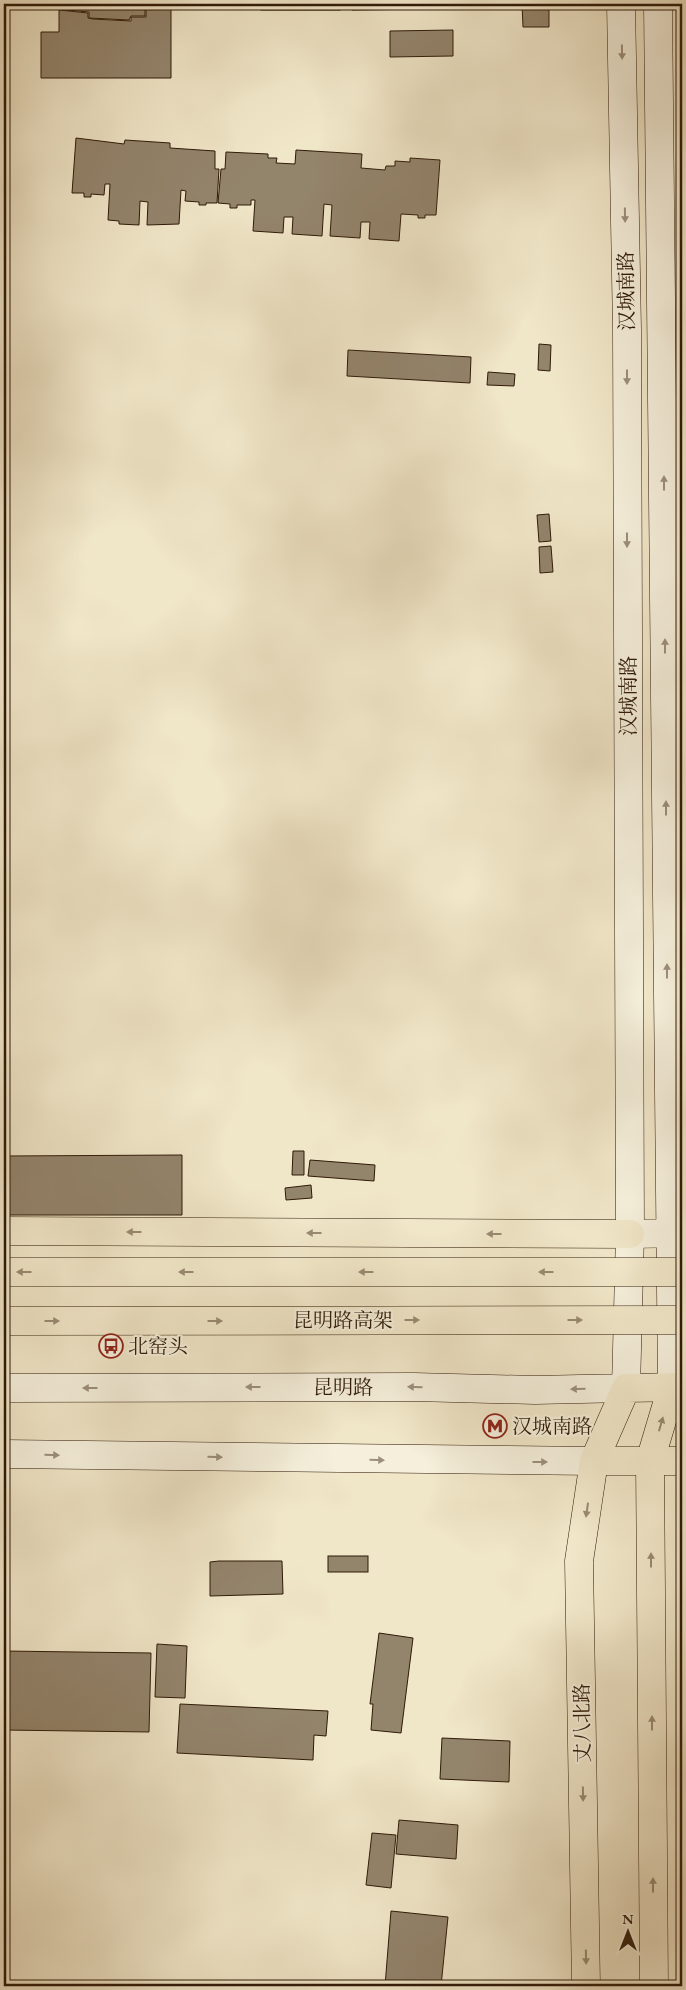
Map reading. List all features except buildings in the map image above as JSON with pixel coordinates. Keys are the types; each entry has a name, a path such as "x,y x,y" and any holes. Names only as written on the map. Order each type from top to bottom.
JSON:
{"main road":[{"name":"汉城南路","path":"621,4 627,329 630,1234 626,1388"},
{"name":"汉城南路","path":"658,4 672,330 677,1387"},
{"path":"627,329 672,330"},
{"path":"4,1231 676,1233"},
{"path":"4,1272 682,1272"},
{"name":"昆明路高架","path":"4,1321 682,1320"},
{"name":"昆明路","path":"4,1388 414,1387 534,1390 677,1387"},
{"path":"654,1986 650,1461 677,1387"},
{"name":"丈八北路","path":"586,1986 580,1561 594,1461 626,1388"},
{"path":"4,1454 682,1461"}],"place":[{"name":"北窑头","path":"111,1346"},
{"name":"汉城南路","path":"495,1426"}]}
